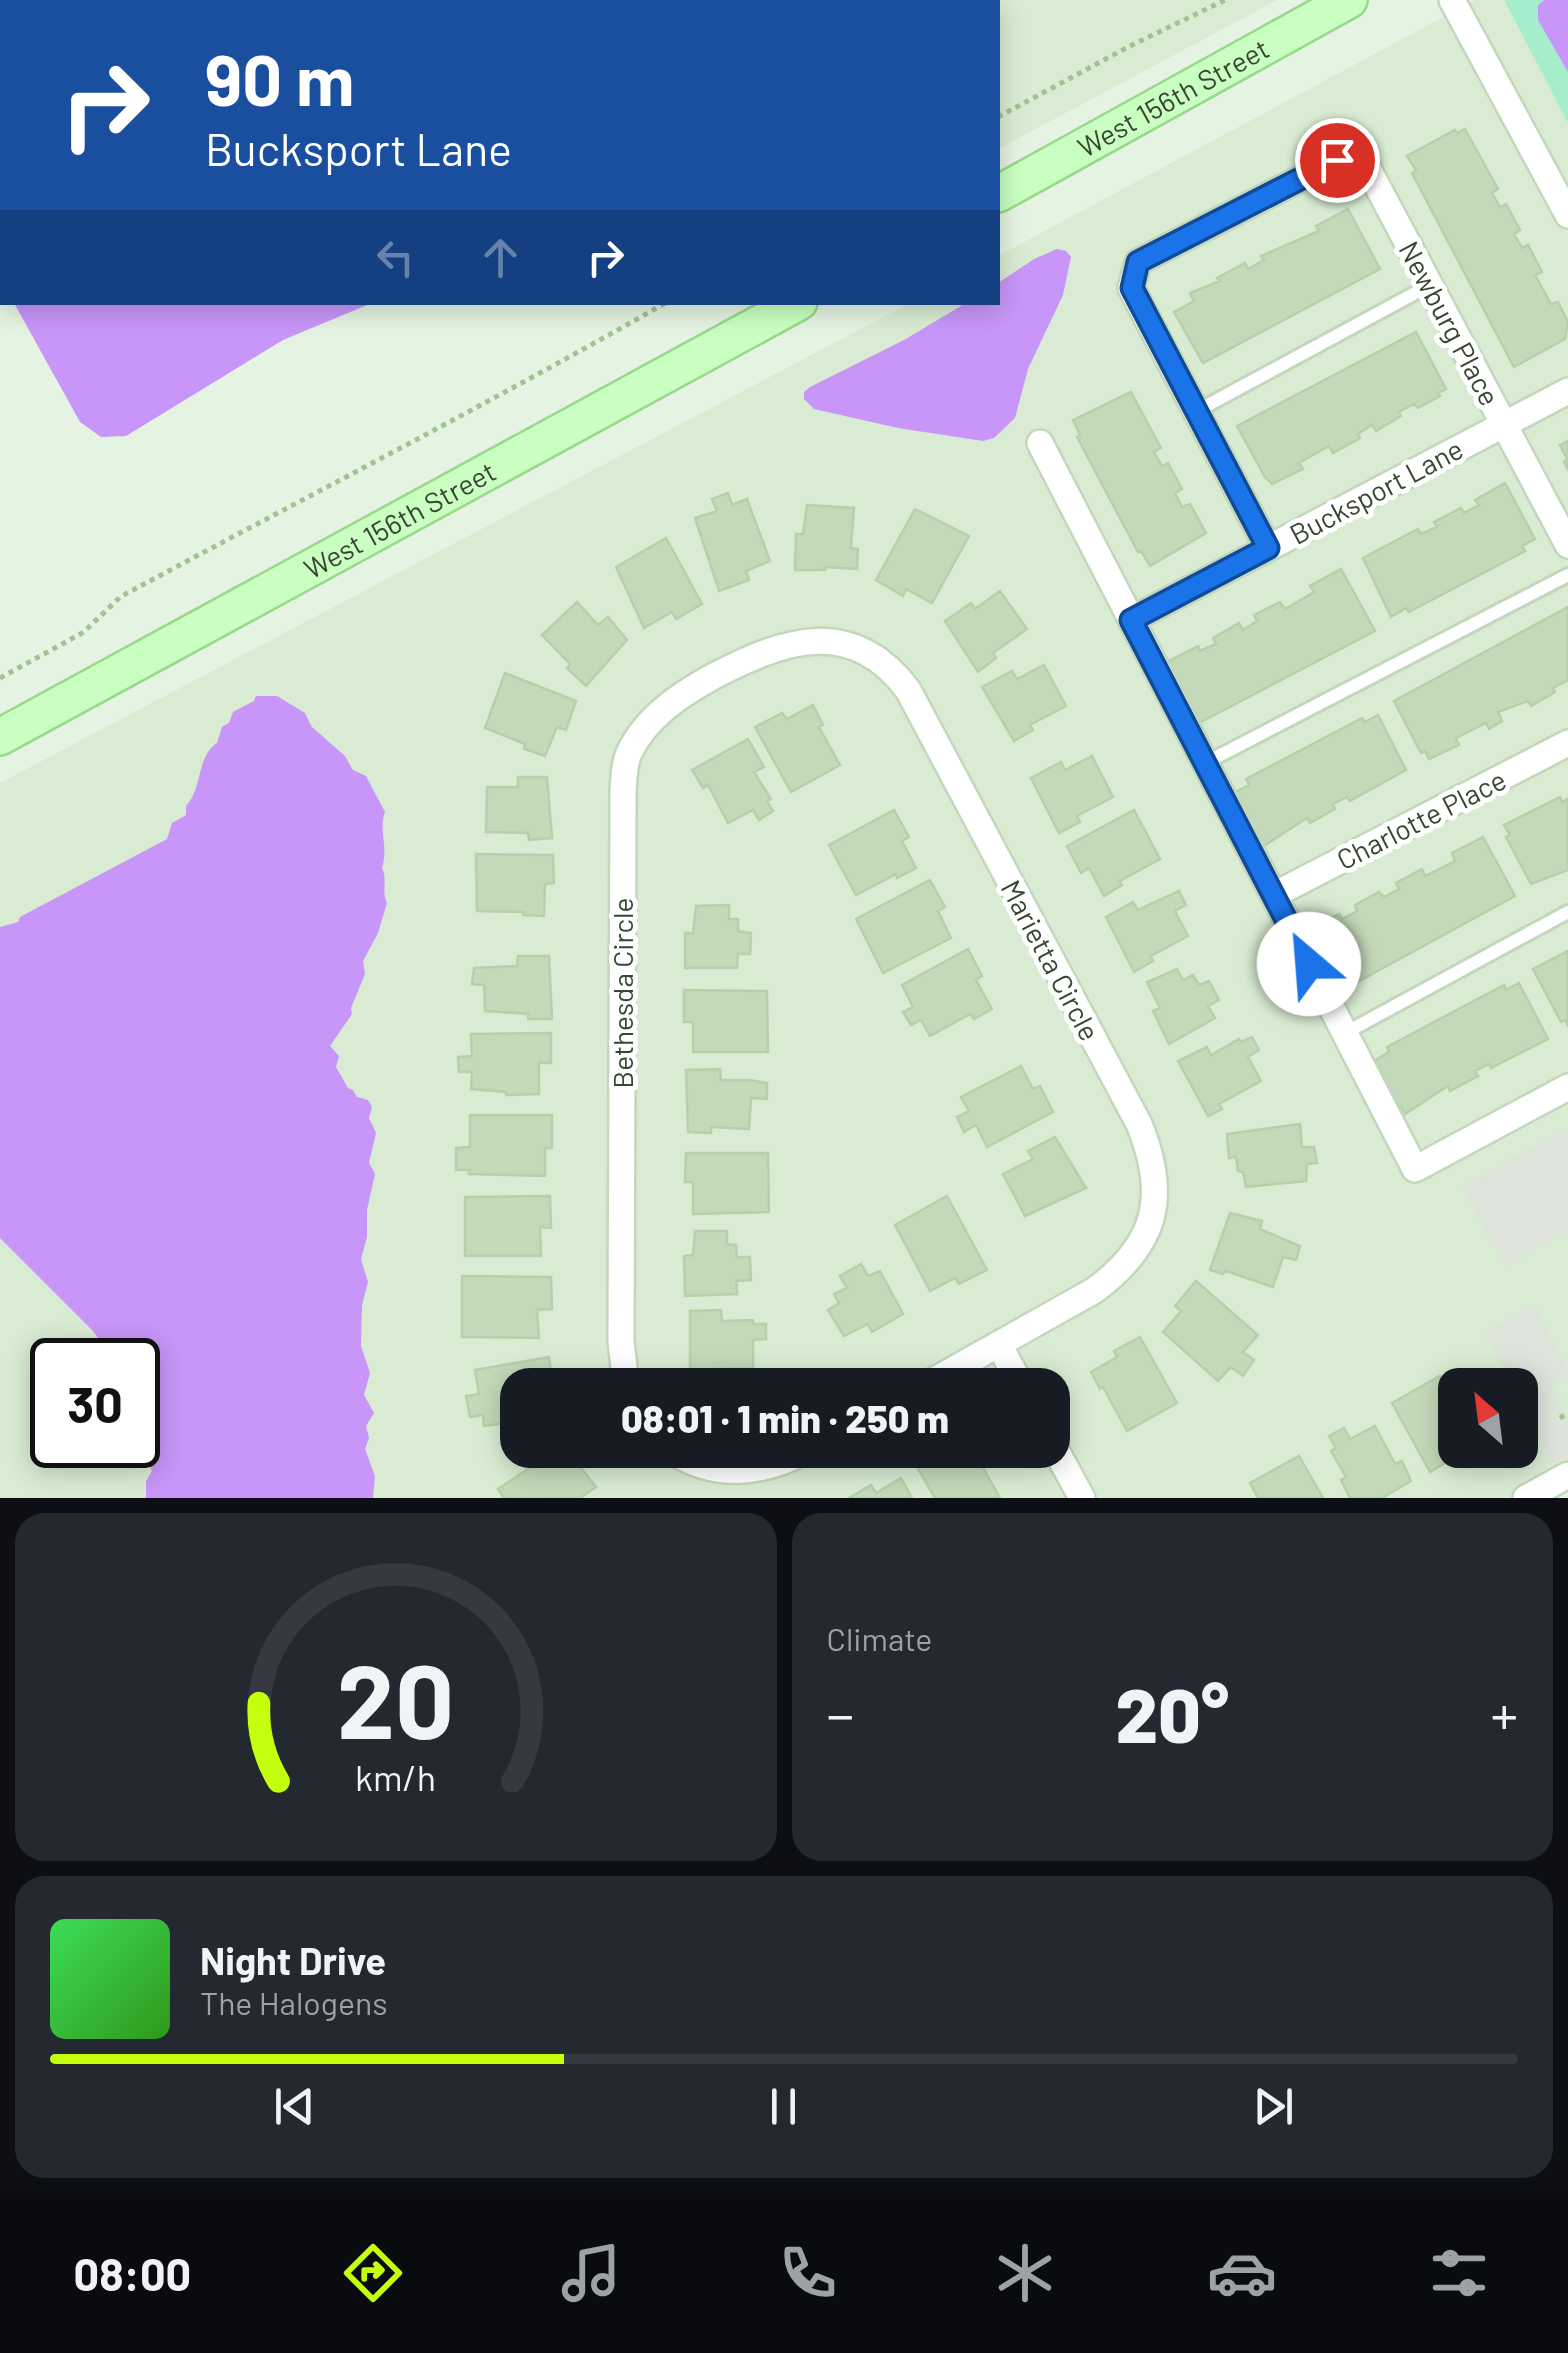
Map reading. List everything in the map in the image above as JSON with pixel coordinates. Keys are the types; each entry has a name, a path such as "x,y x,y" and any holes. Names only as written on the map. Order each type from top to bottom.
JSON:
{"street":[{"path":"498,0 554,0"},
{"name":"West 156th Street","path":"1000,193 1348,0"},
{"path":"1452,0 1568,216"},
{"name":"Newburg Place","path":"1195,412 1132,288 1138,262 1337,160 1364,164 1568,545"},
{"name":"West 156th Street","path":"0,737 794,305"},
{"name":"Bucksport Lane","path":"1131,620 1568,390"},
{"path":"1195,412 1268,548"},
{"path":"1040,444 1415,1169 1568,1087"},
{"name":"Marietta Circle","path":"746,660 772,648 802,642 837,642 865,651 892,670 908,690 936,742 1139,1124 1152,1157 1156,1180 1152,1220 1125,1264 1096,1290 999,1345"},
{"name":"Bethesda Circle","path":"625,1368 621,1302 622,790 626,757 657,714 692,688 746,660"},
{"name":"Charlotte Place","path":"1274,895 1568,743"},
{"path":"957,1368 999,1345 1011,1368"},
{"path":"716,1468 764,1468"},
{"path":"1065,1468 1082,1498"},
{"path":"1526,1498 1568,1474"}],"lane":[{"path":"1195,412 1430,285"},
{"path":"1205,763 1568,576"},
{"path":"1344,1033 1568,912"}],"path":[{"path":"1000,116 1225,0"},
{"path":"0,678 84,632 120,598 454,418 521,386 661,305"},
{"path":"1560,1418 1568,1414"}],"shaded area":[{"path":"1000,0 1277,0 1000,148"},
{"path":"1475,0 1504,0 1568,123 1568,1491 1554,1498 0,1498 0,783 906,305 1000,305 1000,255"},
{"path":"1544,0 1568,0 1568,72 1538,20 1538,5"},
{"path":"1057,249 1071,257 1063,295 1028,369 1015,418 994,438 983,441 898,428 814,409 804,399 804,392 810,387 904,340 963,305 1000,305 1000,282"},
{"path":"15,305 367,305 283,340 126,436 101,437 80,422"},
{"path":"256,696 277,696 305,713 312,727 345,756 353,770 366,776 385,812 382,868 387,903 378,933 363,961 365,974 352,1014 330,1046 339,1056 336,1067 348,1088 357,1097 368,1100 372,1107 369,1118 376,1133 369,1163 375,1174 361,1259 368,1282 362,1305 361,1346 370,1373 364,1395 374,1413 366,1426 369,1438 365,1449 375,1476 373,1498 146,1498 150,1468 160,1468 160,1338 98,1338 0,1238 0,927 18,922 20,917 167,839 172,823 186,815 206,756 217,743 222,727 229,723 233,712"},
{"path":"1568,1128 1568,1231 1505,1265 1462,1186"},
{"path":"1533,1305 1568,1370 1568,1376 1550,1386 1568,1423 1568,1456 1554,1464 1538,1433 1538,1368 1504,1368 1485,1332"}],"green space":[{"path":"1504,0 1568,0 1568,123"}],"building":[{"path":"1465,129 1498,189 1492,193 1500,207 1506,204 1520,230 1514,234 1522,248 1528,245 1542,272 1535,275 1551,304 1558,302 1568,322 1565,339 1514,367 1412,173 1416,170 1407,156 1455,130 1457,133"},
{"path":"1348,209 1380,269 1203,363 1174,312 1194,301 1190,293 1220,281 1217,278 1245,263 1248,269 1264,260 1261,256 1319,231 1316,226"},
{"path":"1416,332 1446,389 1438,393 1440,396 1418,408 1414,404 1399,412 1401,416 1376,431 1372,425 1358,434 1360,438 1333,453 1329,446 1299,463 1303,469 1272,484 1237,426"},
{"path":"1131,392 1161,448 1154,452 1162,466 1168,463 1182,489 1175,493 1182,507 1190,504 1206,533 1150,566 1138,552 1077,437 1080,435 1073,420"},
{"path":"1568,441 1568,470 1560,445"},
{"path":"1505,483 1535,539 1522,546 1525,551 1409,612 1406,608 1391,617 1363,558 1418,529 1421,534 1437,527 1434,522 1461,508 1464,513 1479,505 1475,500"},
{"path":"728,493 732,505 747,499 770,561 746,571 749,580 719,591 695,518 717,511 712,499"},
{"path":"807,505 854,508 851,548 858,549 857,569 795,570 796,534 803,534"},
{"path":"915,509 969,536 932,603 906,589 903,596 876,580"},
{"path":"666,538 702,604 676,619 672,612 644,628 616,567"},
{"path":"1341,569 1375,631 1197,724 1167,662 1198,646 1200,651 1216,644 1213,638 1239,623 1243,630 1257,621 1254,615 1280,602 1285,609 1314,592 1310,586"},
{"path":"1000,591 1027,629 993,653 996,658 978,672 945,621 971,603 975,609"},
{"path":"577,602 598,625 608,617 627,640 586,686 542,635"},
{"path":"1568,607 1568,680 1531,706 1528,701 1498,712 1502,721 1489,729 1486,723 1456,738 1459,745 1429,759 1425,751 1421,753 1394,701"},
{"path":"1044,665 1066,706 1030,725 1033,730 1014,741 982,687 1012,671 1017,679"},
{"path":"505,673 576,701 566,730 557,727 545,756 485,728"},
{"path":"813,705 823,725 819,727 840,765 791,792 755,727 782,713 787,719"},
{"path":"1378,715 1406,770 1350,801 1347,797 1333,804 1335,809 1310,823 1307,818 1264,846 1232,794 1249,785 1246,779 1362,718 1365,722"},
{"path":"748,739 764,767 754,772 771,799 767,801 773,811 759,820 753,810 728,823 708,785 703,788 692,770"},
{"path":"1092,756 1113,797 1077,816 1080,822 1059,833 1031,778 1061,762 1065,770"},
{"path":"518,777 547,777 552,838 529,840 528,833 486,832 487,787 518,787"},
{"path":"1560,797 1562,802 1568,799 1568,870 1531,884 1506,837 1510,835 1504,825"},
{"path":"894,810 909,837 902,841 916,868 856,895 829,845"},
{"path":"1134,810 1160,859 1120,881 1122,885 1104,896 1089,868 1081,873 1067,846"},
{"path":"1483,837 1515,896 1339,992 1310,940 1313,939 1309,929 1339,914 1342,919 1357,911 1355,905 1379,892 1384,897 1399,889 1396,883 1422,869 1425,876 1455,861 1452,853"},
{"path":"476,854 553,855 554,883 545,884 544,916 477,911"},
{"path":"930,880 945,907 938,911 951,938 883,973 856,919"},
{"path":"1179,891 1186,905 1175,911 1188,936 1151,956 1153,961 1134,972 1106,917 1133,902 1138,910"},
{"path":"729,905 729,919 738,919 738,931 751,933 750,954 738,954 737,968 685,968 685,933 693,933 696,906"},
{"path":"968,949 982,976 976,980 992,1009 974,1019 970,1014 930,1036 921,1020 911,1025 903,1012 913,1007 902,985"},
{"path":"1568,951 1568,1026 1565,1020 1561,1022 1533,969"},
{"path":"518,956 549,956 552,1019 485,1011 484,985 472,984 474,968 517,966"},
{"path":"1177,969 1183,980 1193,975 1199,985 1209,981 1219,1000 1208,1006 1215,1018 1169,1044 1153,1011 1160,1008 1147,982"},
{"path":"1519,983 1548,1039 1491,1068 1489,1064 1475,1071 1478,1076 1450,1091 1448,1086 1405,1114 1374,1061 1389,1052 1387,1047 1504,985 1506,990"},
{"path":"684,990 767,991 768,1052 693,1052 693,1022 684,1022"},
{"path":"551,1033 551,1063 539,1063 539,1094 506,1095 471,1089 472,1072 459,1072 458,1057 472,1056 471,1034"},
{"path":"1252,1037 1259,1050 1248,1057 1261,1081 1219,1104 1222,1109 1208,1116 1178,1061 1207,1047 1211,1055 1239,1039 1241,1042"},
{"path":"1021,1066 1033,1089 1040,1086 1053,1112 987,1147 976,1125 964,1132 957,1117 969,1111 961,1097"},
{"path":"720,1069 721,1080 767,1083 767,1099 751,1098 749,1129 711,1127 711,1133 688,1132 686,1070"},
{"path":"470,1115 552,1115 552,1148 545,1148 545,1176 469,1174 469,1170 456,1170 456,1148 470,1147"},
{"path":"1300,1124 1302,1147 1314,1147 1317,1163 1307,1164 1306,1181 1246,1187 1236,1157 1229,1158 1227,1134"},
{"path":"1055,1137 1086,1188 1025,1216 1003,1174 1033,1159 1028,1151"},
{"path":"686,1153 768,1153 769,1212 693,1214 693,1182 685,1182"},
{"path":"550,1196 551,1228 540,1227 541,1256 465,1256 465,1197"},
{"path":"947,1196 987,1270 959,1284 955,1278 930,1291 895,1225"},
{"path":"1230,1213 1262,1221 1260,1229 1300,1246 1296,1260 1283,1257 1273,1287 1226,1271 1223,1274 1210,1270"},
{"path":"695,1231 727,1231 727,1244 736,1245 737,1257 750,1257 751,1280 736,1281 737,1294 685,1296 684,1256 693,1255"},
{"path":"861,1264 868,1276 880,1271 903,1314 872,1332 868,1324 844,1336 828,1310 839,1303 834,1294 847,1288 840,1276"},
{"path":"462,1276 551,1277 552,1309 537,1310 539,1338 462,1337"},
{"path":"1196,1281 1258,1335 1243,1352 1254,1360 1243,1376 1231,1367 1218,1381 1163,1332 1181,1311 1175,1306"},
{"path":"721,1310 722,1321 753,1320 753,1324 766,1324 766,1339 753,1340 753,1368 690,1368 690,1311"},
{"path":"1140,1337 1177,1403 1127,1431 1091,1372 1117,1357 1114,1351"},
{"path":"549,1357 551,1368 500,1368 500,1424 484,1426 483,1415 470,1417 466,1396 479,1394 475,1370"},
{"path":"1438,1377 1438,1467 1430,1472 1392,1403"},
{"path":"1375,1426 1395,1464 1402,1461 1411,1481 1382,1498 1350,1498 1329,1436 1344,1428 1350,1439"},
{"path":"1299,1456 1323,1498 1258,1498 1250,1483"},
{"path":"530,1468 581,1468 596,1487 580,1498 504,1498 498,1489"},
{"path":"918,1468 983,1468 1000,1498 935,1498"},
{"path":"901,1478 912,1498 849,1498 871,1485 876,1493"}],"route":[{"path":"1309,964 1131,620 1268,548 1132,288 1138,262 1337,160"}]}
